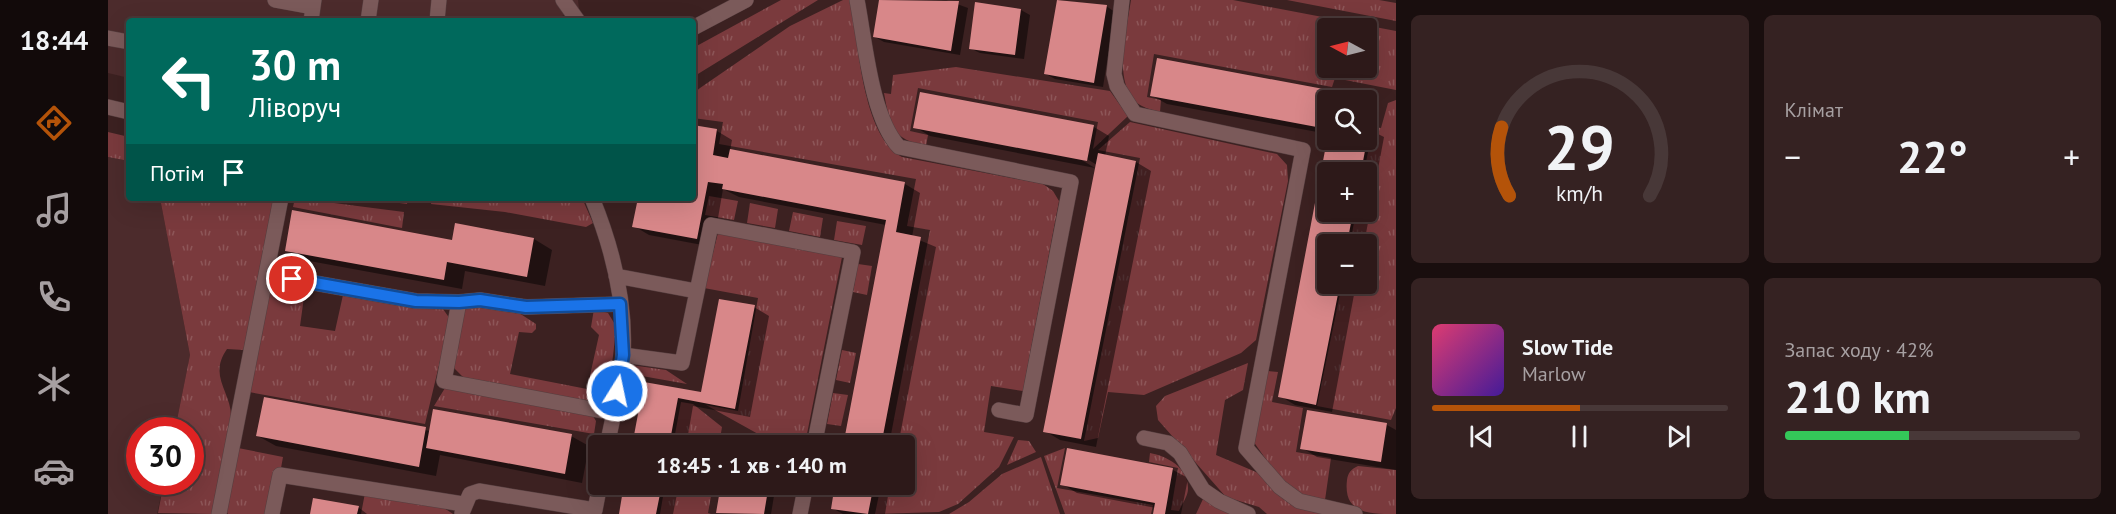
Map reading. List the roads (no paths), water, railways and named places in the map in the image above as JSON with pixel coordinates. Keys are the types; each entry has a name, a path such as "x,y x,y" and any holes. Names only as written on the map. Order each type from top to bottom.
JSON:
{"street":[{"path":"275,0 313,9"},
{"path":"369,18 371,0"},
{"path":"437,18 439,0"},
{"path":"563,0 576,18"},
{"path":"696,26 746,0"},
{"path":"857,0 883,124 899,147 1071,182 1026,415 999,410"},
{"path":"1122,0 1114,74 1116,86 1135,114 1303,150 1246,448 1280,487 1299,501 1355,514"},
{"path":"108,38 126,41"},
{"path":"108,107 126,111"},
{"path":"219,514 280,201"},
{"path":"593,201 607,236 620,304 623,355 609,435"},
{"path":"623,355 682,363 711,225 853,252 816,435"},
{"path":"616,276 696,291"},
{"path":"292,279 416,301 480,300 526,307 620,304"},
{"path":"459,302 444,381 613,413"},
{"path":"1144,438 1168,443 1180,453 1203,490 1248,514"},
{"path":"272,514 280,475 462,509 470,494 479,491 595,512 598,495"},
{"path":"800,514 804,495"}]}
